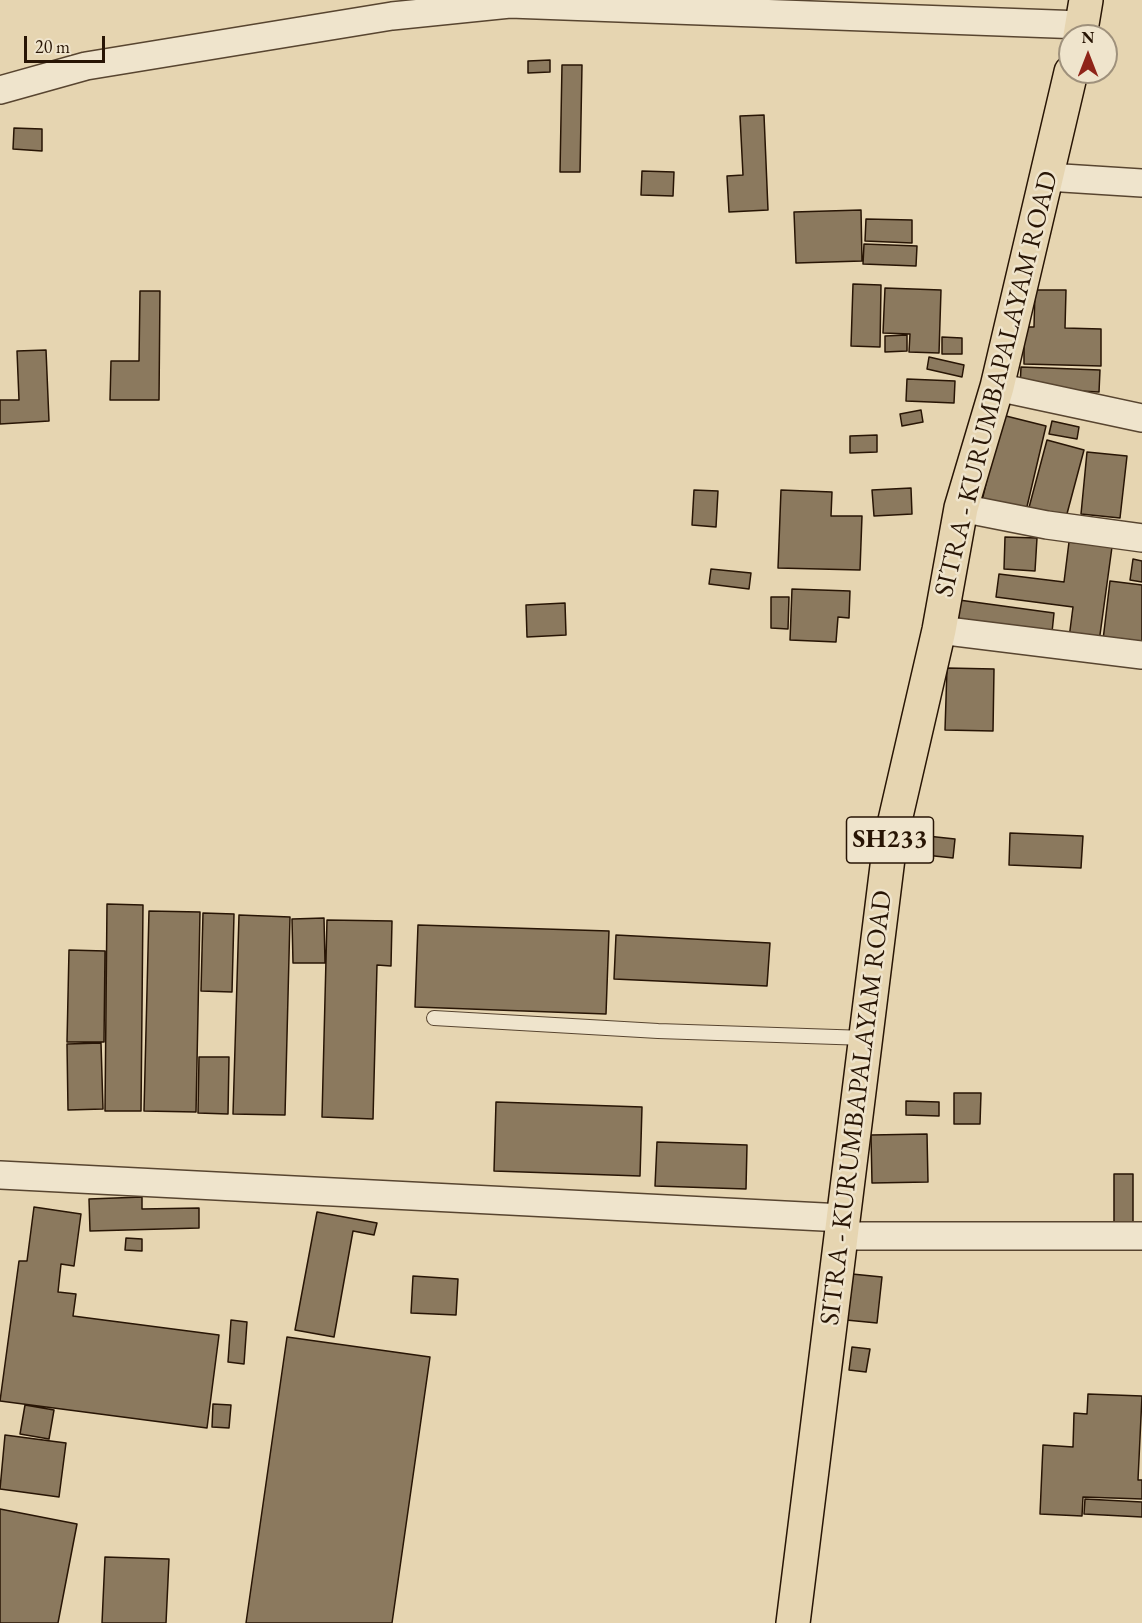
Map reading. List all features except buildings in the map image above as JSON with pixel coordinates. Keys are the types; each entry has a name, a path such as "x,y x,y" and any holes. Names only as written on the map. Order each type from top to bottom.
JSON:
{"main road":[{"name":"SITRA - KURUMBAPALAYAM ROAD","path":"793,1623 890,842 939,630 961,508 997,387 1068,84"}],"street":[{"path":"0,90 86,66 393,16 509,2 1083,20"},
{"path":"1047,177 1142,183"},
{"path":"997,387 1142,418"},
{"path":"961,508 1047,525 1142,538"},
{"path":"939,630 1142,655"},
{"path":"0,1175 842,1227 1142,1236"}],"lane":[{"path":"434,1018 658,1031 866,1038"}]}
